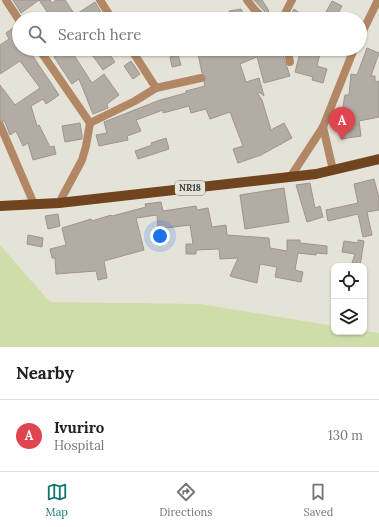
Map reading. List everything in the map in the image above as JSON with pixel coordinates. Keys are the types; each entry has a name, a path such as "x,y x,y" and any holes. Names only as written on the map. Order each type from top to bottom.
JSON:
{"main road":[{"name":"NR18","path":"0,206 59,203 316,174 379,159"}],"street":[{"path":"6,0 14,12"},
{"path":"100,0 108,12"},
{"path":"247,0 257,12"},
{"path":"286,12 292,0"},
{"path":"367,23 378,0"},
{"path":"44,56 90,123 82,160 59,203"},
{"path":"135,56 156,88"},
{"path":"289,56 290,62"},
{"path":"291,176 323,127 351,56"},
{"path":"90,123 135,101 156,88 201,78"},
{"path":"0,125 34,204"},
{"path":"323,127 333,170"}],"green space":[{"path":"0,245 50,302 200,304 331,326 331,335 367,335 367,331 379,333 379,347 0,347"}],"building":[{"path":"13,0 39,0 22,12 20,12"},
{"path":"39,0 50,0 52,3 56,0 65,0 73,12 64,12 47,12"},
{"path":"254,0 262,0 269,11 265,12"},
{"path":"332,1 342,6 339,12 326,12"},
{"path":"95,2 101,12 80,12"},
{"path":"241,9 242,12 230,12 229,11"},
{"path":"12,29 12,56 33,56 59,95 46,104 43,99 31,106 37,126 39,125 50,147 54,146 56,154 33,160 28,143 23,146 16,131 10,135 5,122 0,120 0,85 15,105 40,88 20,61 0,74 0,45 9,39 6,33"},
{"path":"367,48 379,53 371,76 375,76 375,82 379,81 379,117 359,121 361,136 341,139 338,118 341,117 345,95 349,95 351,74 357,75 364,56 367,56"},
{"path":"75,56 92,83 104,74 119,95 107,104 108,108 93,114 79,79 72,84 54,57"},
{"path":"93,56 111,56 115,62 103,70"},
{"path":"178,56 181,65 172,67 170,57"},
{"path":"198,56 283,56 290,76 264,83 257,57 240,64 246,82 259,78 264,96 259,92 258,94 262,100 271,130 284,123 292,138 261,155 238,163 233,149 243,146 230,112 210,119 206,109 191,113 189,106 163,113 163,110 136,120 141,131 127,136 128,140 99,146 96,135 107,133 104,122 160,100 205,86 204,82 206,77 202,73"},
{"path":"299,56 319,56 317,66 327,69 323,83 312,80 313,77 295,72"},
{"path":"131,61 140,74 133,79 124,66"},
{"path":"80,123 82,139 65,142 62,126"},
{"path":"166,138 169,149 138,159 135,151"},
{"path":"374,179 379,198 379,210 367,212 372,235 363,237 358,214 328,221 326,210 358,203 354,184"},
{"path":"310,183 315,208 320,206 323,217 307,222 296,185"},
{"path":"284,188 289,222 245,229 240,195"},
{"path":"161,202 163,211 196,206 197,210 208,208 212,227 226,225 227,235 269,238 270,248 287,251 287,240 300,240 300,243 327,246 327,254 316,253 316,255 298,253 295,270 303,272 301,282 275,277 277,267 260,264 257,283 230,276 238,258 220,259 219,249 196,250 196,254 186,254 186,244 193,244 190,225 158,229 157,215 136,218 144,250 104,261 107,278 98,280 96,271 56,274 55,258 52,258 50,249 66,245 62,228 91,219 92,221 146,207 145,204"},
{"path":"58,214 60,226 48,229 45,216"},
{"path":"28,235 43,238 42,247 27,244"},
{"path":"358,240 364,241 360,263 352,263 355,254 342,252 344,241 358,243"}],"place":[{"name":"Ivuriro","path":"342,140"}]}
